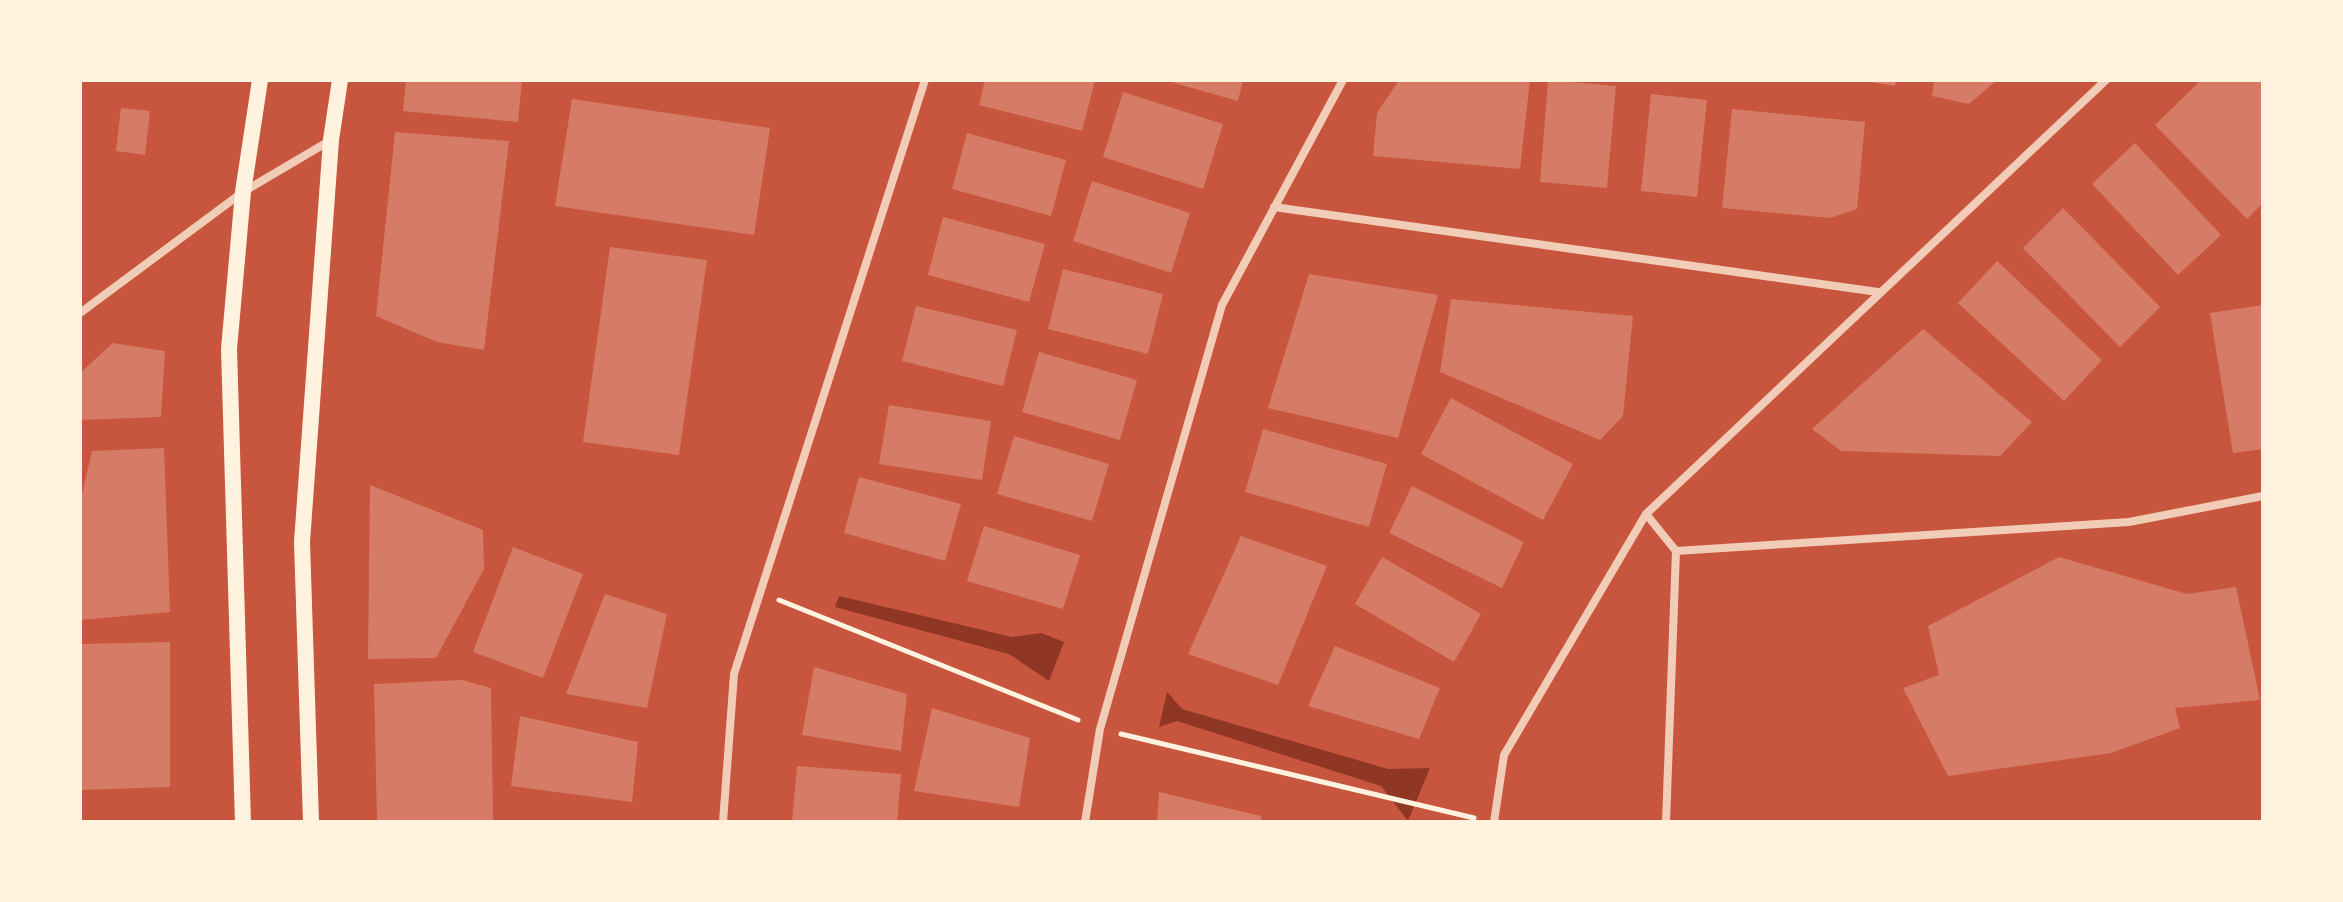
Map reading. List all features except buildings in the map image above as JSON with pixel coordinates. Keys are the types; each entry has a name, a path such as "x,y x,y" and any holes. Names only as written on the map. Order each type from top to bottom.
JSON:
{"main road":[{"path":"243,822 229,349 243,192 260,80"},
{"path":"311,822 302,542 331,140 340,80"}],"street":[{"path":"723,822 734,674 925,80"},
{"path":"1085,822 1100,729 1222,305 1343,80"},
{"path":"1494,822 1504,755 1646,514 2106,80"},
{"path":"80,313 243,192 331,140"},
{"path":"1274,207 1878,292"},
{"path":"1676,551 2129,522 2263,496"},
{"path":"1646,514 1676,551 1666,822"}],"shaded area":[{"path":"839,596 1012,637 1041,633 1064,642 1049,681 1009,654 835,607"},
{"path":"1167,692 1182,709 1388,769 1430,768 1408,821 1381,786 1177,721 1159,727"}]}
